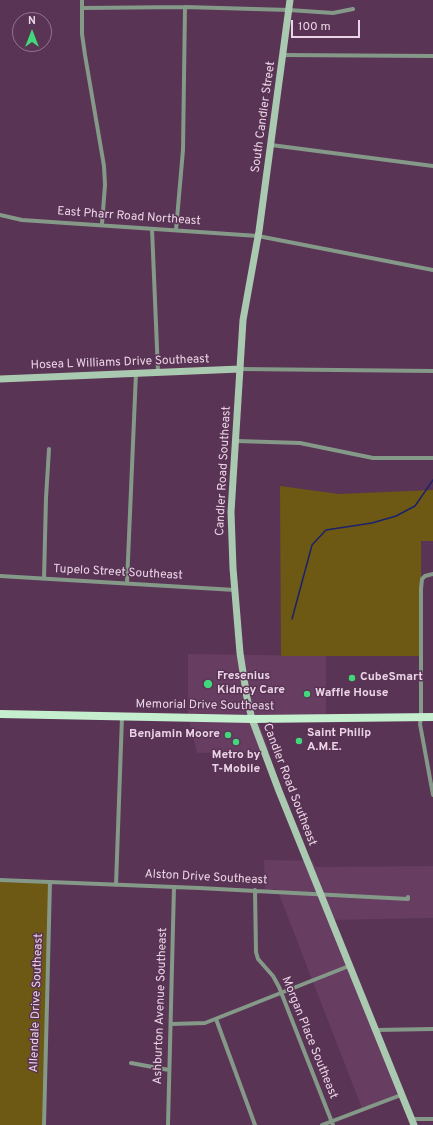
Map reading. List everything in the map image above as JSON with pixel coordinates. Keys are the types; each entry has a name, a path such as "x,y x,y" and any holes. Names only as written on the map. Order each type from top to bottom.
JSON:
{"main road":[{"name":"South Candler Street","path":"240,369 243,320 258,236 290,0"},
{"name":"Hosea L Williams Drive Southeast","path":"0,379 240,369"},
{"name":"Candler Road Southeast","path":"240,369 237,441 231,512 240,653 247,698 252,719 319,894 413,1122"},
{"name":"Memorial Drive Southeast","path":"0,714 252,719 433,717"}],"street":[{"path":"81,0 82,34 104,166 105,185 102,224"},
{"path":"82,8 185,7 289,10 333,13 353,9"},
{"path":"176,230 183,150 185,7"},
{"path":"283,55 433,56"},
{"path":"271,145 433,166"},
{"name":"East Pharr Road Northeast","path":"0,215 22,220 102,224 258,236 433,270"},
{"path":"152,229 158,372"},
{"path":"240,369 433,372"},
{"path":"127,582 136,373"},
{"path":"237,441 300,443 373,458 433,458"},
{"path":"44,579 49,449"},
{"path":"433,574 425,576 422,579 420,729 433,795"},
{"name":"Tupelo Street Southeast","path":"0,576 127,582 235,590"},
{"path":"116,884 122,716"},
{"name":"Alston Drive Southeast","path":"0,880 255,890 408,899 408,897"},
{"name":"Allendale Drive Southeast","path":"44,1125 50,882"},
{"name":"Ashburton Avenue Southeast","path":"168,1125 174,887"},
{"name":"Morgan Place Southeast","path":"255,890 256,952 263,965 276,980 332,1123"},
{"path":"171,1024 196,1024 216,1019 349,966"},
{"path":"216,1019 255,1125"},
{"path":"376,1030 433,1029"},
{"path":"131,1063 169,1070"},
{"path":"322,1125 332,1123 401,1095"},
{"path":"413,1122 433,1119"}],"shaded area":[{"path":"280,486 339,494 433,490 433,541 421,541 421,656 281,656"},
{"path":"188,654 326,656 326,718 259,723 270,752 197,753 188,716"},
{"path":"264,860 313,861 316,867 433,866 433,918 332,920 401,1095 363,1111 277,889 265,890"},
{"path":"0,882 51,883 44,1125 0,1125"}],"waterway":[{"path":"292,619 312,545 326,530 372,523 396,516 415,506 433,480"}],"place":[{"name":"CubeSmart","path":"352,678"},
{"name":"Fresenius Kidney Care","path":"208,684"},
{"name":"Waffle House","path":"307,694"},
{"name":"Benjamin Moore","path":"228,735"},
{"name":"Saint Philip A.M.E.","path":"299,741"},
{"name":"Metro by T-Mobile","path":"236,742"}]}
